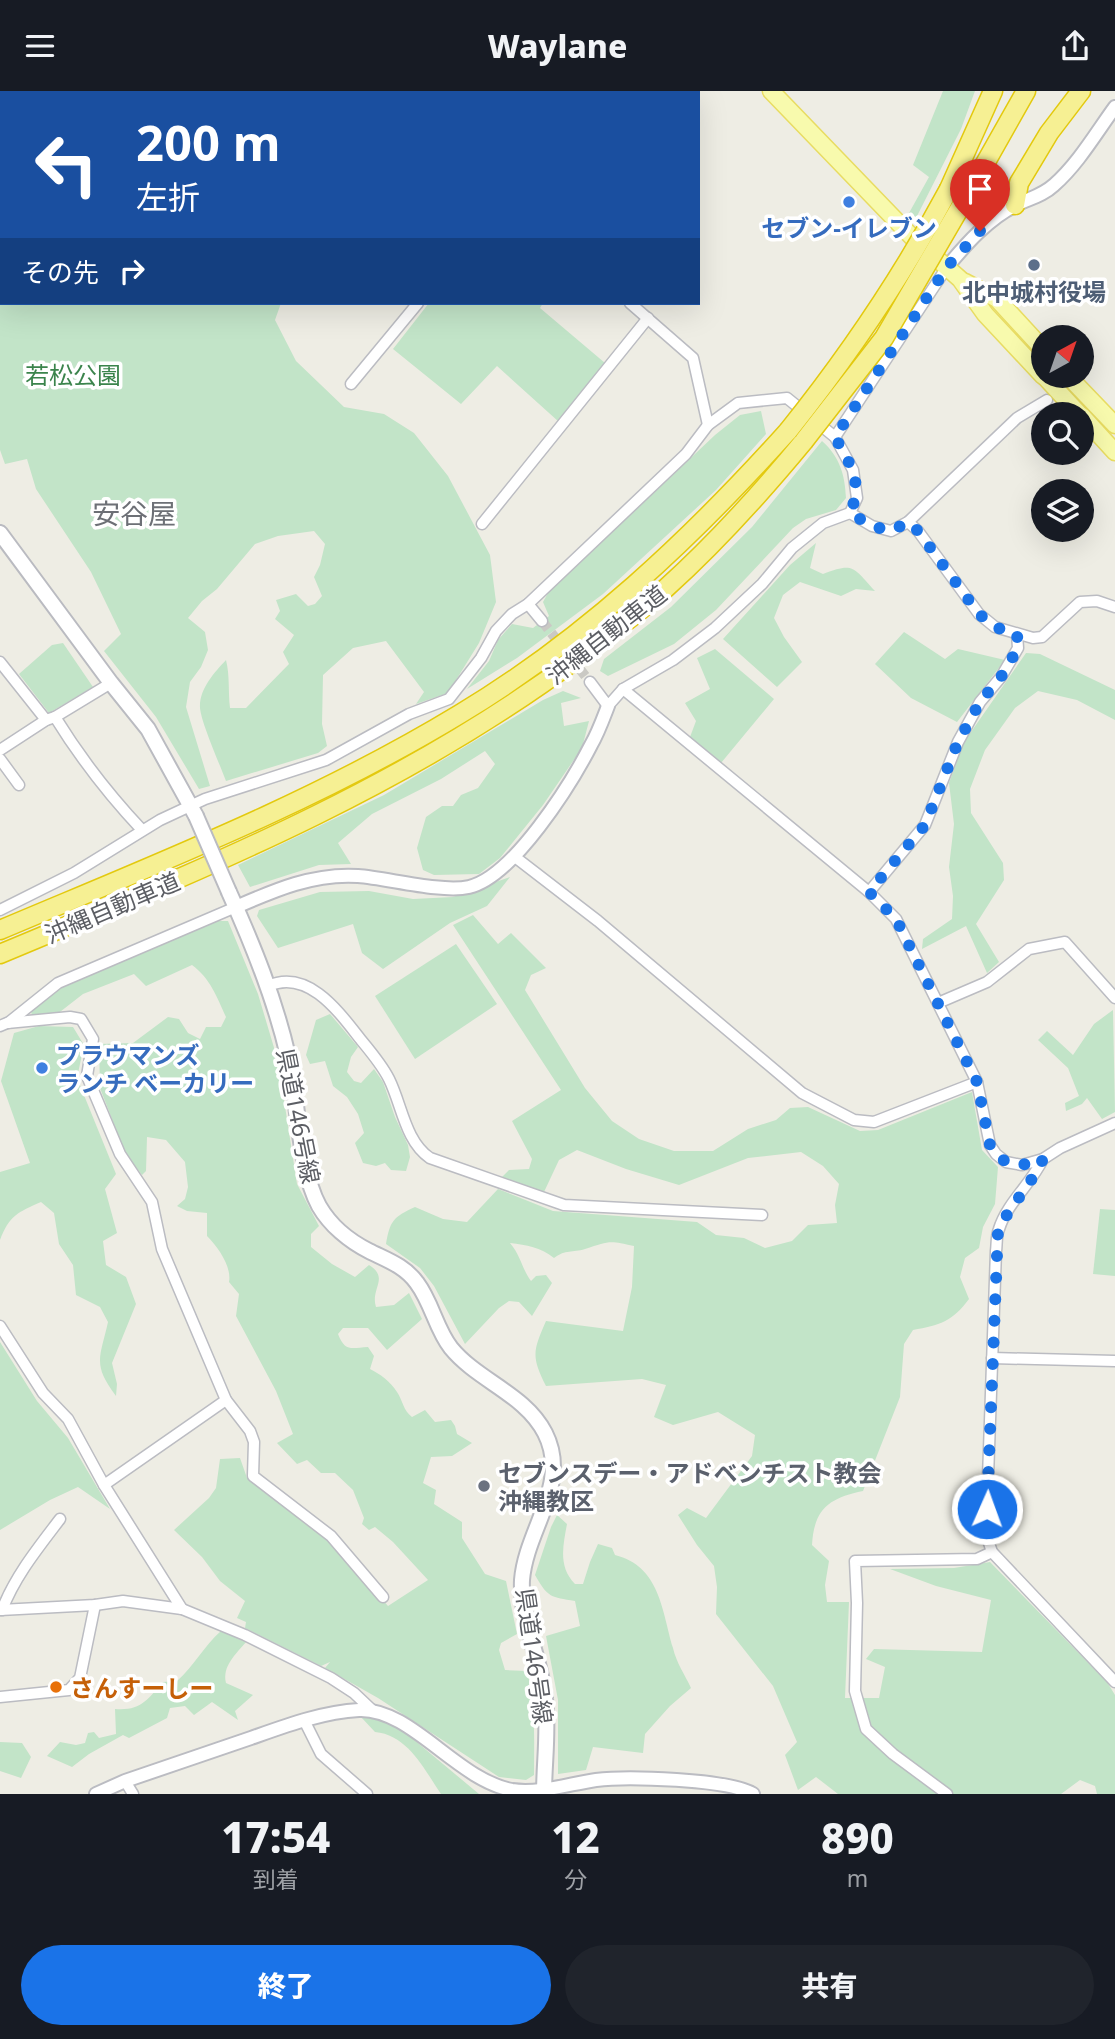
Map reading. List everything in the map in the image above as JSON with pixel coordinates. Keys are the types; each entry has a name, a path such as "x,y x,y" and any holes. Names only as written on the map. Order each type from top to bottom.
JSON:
{"highway":[{"name":"沖縄自動車道","path":"0,930 234,831 394,752 462,713 565,641 640,581 734,491 826,384 895,283 949,189 993,91"},
{"name":"沖縄自動車道","path":"0,954 169,884 338,806 430,756 533,691 665,590 739,516 804,441 884,338 965,199 1015,91"},
{"path":"965,199 1026,91"},
{"path":"1015,205 1019,183 1049,133 1082,91"}],"main road":[{"path":"771,91 911,236 960,279 985,314 1031,363"},
{"path":"960,279 997,299 1031,336"},
{"path":"1055,389 1068,402"},
{"path":"1080,389 1115,425"},
{"path":"1094,430 1115,452"},
{"name":"県道146号線","path":"0,533 148,729 194,811 268,986 289,1058 306,1165 318,1204 328,1218 353,1241 402,1267 413,1277 423,1290 452,1349 524,1406 545,1433 554,1464 552,1484 532,1538 522,1580 523,1602 546,1701 544,1791"}],"street":[{"path":"835,437 947,267 980,231 1015,205 1035,199 1065,175 1115,107"},
{"path":"351,384 416,305"},
{"path":"632,305 692,358 708,425"},
{"path":"482,524 648,318"},
{"path":"0,910 74,873 142,830 194,811 226,791 326,759 409,714 449,699 481,657 496,631 512,614 528,604 686,454 708,425 738,403 786,398 835,437 853,470 857,498 850,513 823,523 792,548 762,584 715,628 673,660 623,689 608,706 592,745 556,801 515,857 496,874 469,887 447,887 357,876 323,877 293,883 58,983 4,1024"},
{"path":"850,513 872,526 891,531 908,522 1017,418 1047,400"},
{"path":"908,522 918,531 979,614 995,627 1033,638 1042,637 1080,602 1097,601 1115,607"},
{"path":"528,604 542,621"},
{"path":"869,892 925,825 958,742 980,702 1001,677 1018,648 1017,634"},
{"path":"0,662 51,719 109,794 142,830"},
{"path":"590,682 608,706"},
{"path":"0,750 111,683"},
{"path":"623,689 869,892 896,919 977,1082 990,1145 996,1154 1006,1162 1022,1165 1043,1159 1115,1123"},
{"path":"0,759 19,785"},
{"path":"515,857 598,921 802,1093 830,1109 854,1120 874,1122 977,1082"},
{"path":"938,1003 987,982 1029,949 1065,941 1115,999"},
{"path":"268,986 278,981 300,983 335,1007 388,1077 412,1138 430,1158 564,1205 762,1215"},
{"path":"4,1024 70,1017 81,1019 93,1039 87,1076 120,1154 152,1202 162,1249 226,1400 254,1441 253,1476 331,1536 383,1597"},
{"path":"1043,1159 1035,1176 998,1230 986,1534 992,1552 1115,1682"},
{"path":"0,1326 43,1393 68,1419 104,1485 182,1609"},
{"path":"992,1358 1115,1361"},
{"path":"104,1485 226,1400"},
{"path":"60,1520 20,1572 1,1610 123,1601 182,1609 245,1635 331,1678 354,1693 372,1710"},
{"path":"947,1794 893,1754 866,1729 855,1691 855,1561 977,1559 992,1552"},
{"path":"0,1697 69,1690 80,1678 95,1605"},
{"path":"96,1794 125,1781 304,1720 355,1710 372,1710 385,1714 487,1781 512,1791 544,1791 599,1779 704,1782 732,1786 754,1794"},
{"path":"304,1720 321,1753 367,1794"},
{"path":"125,1781 133,1794"}],"green space":[{"path":"943,91 975,91 961,129 916,218 909,213 929,177 913,165"},
{"name":"若松公園","path":"0,305 280,305 275,320 296,361 344,407 384,414 414,433 448,476 490,555 496,602 479,643 448,693 416,704 424,692 386,641 353,648 323,675 322,724 327,746 318,753 226,781 201,715 200,701 205,688 226,660 230,708 246,708 289,664 283,652 294,635 275,619 280,611 276,600 296,594 308,606 315,604 322,596 314,577 325,544 314,531 278,536 255,544 188,618 205,632 208,650 201,667 190,682 186,707 210,786 199,789 156,717 104,651 121,634 91,572 36,489 27,459 5,464 0,450"},
{"path":"427,305 542,305 540,308 605,363 559,422 497,366 461,404 393,349"},
{"path":"761,411 766,434 716,490 603,594 517,658 467,689 489,661 498,640 512,624 533,628 549,616 543,602 548,593 715,435 740,415"},
{"path":"822,441 837,460 844,482 846,498 836,510 806,519 793,528 716,610 674,644 608,676 600,671 604,659 671,607 752,527"},
{"path":"816,543 810,568 823,574 841,568 852,569 875,591 856,589 841,596 800,582 783,595 774,618 802,662 777,687 723,639 790,565"},
{"path":"904,632 945,659 958,649 1005,660 957,722 911,698 875,664"},
{"path":"63,643 93,687 49,713 19,674 52,645"},
{"path":"715,649 774,699 721,763 690,737 696,721 685,703 710,689 697,658"},
{"path":"1026,653 1040,654 1115,690 1115,720 1077,700 1038,691 1015,708 985,750 970,789 971,813 1003,863 1004,880 976,924 999,962 987,973 966,926 922,949 923,939 952,919 953,896 949,867 954,824 949,783 964,742"},
{"path":"563,691 581,698 561,703 564,726 589,721 582,748 543,805 500,858 479,874 434,875 423,870 417,848 426,817 442,806 453,806 461,795 478,788 495,764 485,751 441,779 372,814 338,843 351,864 319,865 250,887 238,865 384,795 543,700"},
{"path":"510,877 487,906 450,923 383,969 362,953 353,924 278,948 257,916 259,910 320,892 369,891 413,899 453,897"},
{"path":"473,915 498,944 511,933 546,968 531,975 525,990 585,1088 612,1121 639,1139 674,1151 713,1151 748,1129 776,1120 790,1108 808,1107 860,1131 878,1130 972,1092 982,1150 998,1167 995,1204 983,1227 979,1248 965,1258 960,1277 969,1299 957,1313 945,1321 913,1330 904,1344 900,1397 863,1491 841,1497 826,1507 816,1522 812,1545 829,1561 825,1585 827,1602 849,1602 845,1698 879,1698 885,1667 866,1659 874,1649 982,1652 991,1600 936,1586 890,1569 954,1568 990,1562 1107,1682 1115,1695 1115,1794 1097,1794 1095,1786 1080,1780 1061,1794 838,1794 816,1777 798,1790 785,1755 797,1742 773,1686 716,1614 717,1587 714,1566 678,1515 687,1508 706,1518 752,1456 755,1435 718,1412 673,1425 654,1417 666,1385 642,1379 546,1386 538,1367 536,1347 546,1321 623,1331 632,1287 634,1246 609,1242 566,1252 554,1258 533,1247 510,1243 531,1281 536,1276 546,1275 552,1283 532,1316 519,1302 509,1301 465,1344 434,1286 420,1268 386,1244 389,1230 397,1217 415,1207 443,1219 467,1222 498,1189 553,1211 697,1222 716,1235 744,1238 765,1248 792,1241 808,1225 837,1223 835,1205 839,1184 823,1166 801,1152 748,1158 679,1185 577,1150 559,1160 544,1192 502,1177 509,1170 529,1169 532,1159 512,1121 561,1090 453,925"},
{"path":"216,921 228,921 258,994 278,1061 297,1184 319,1226 311,1234 311,1247 332,1264 355,1277 369,1265 379,1279 375,1295 376,1307 394,1305 409,1293 422,1319 387,1350 368,1328 343,1328 338,1334 343,1344 349,1348 368,1347 374,1356 370,1369 391,1384 412,1417 425,1410 435,1422 451,1420 457,1434 472,1443 452,1456 431,1457 423,1483 436,1490 434,1504 462,1522 462,1538 485,1574 506,1581 517,1634 501,1643 499,1650 505,1670 527,1671 532,1697 534,1775 526,1780 499,1777 378,1698 325,1668 330,1662 321,1666 245,1628 246,1622 237,1618 245,1601 220,1581 202,1557 174,1530 209,1498 216,1488 220,1459 240,1458 247,1478 333,1545 388,1606 428,1580 393,1542 375,1527 369,1530 362,1524 364,1518 353,1490 335,1473 321,1473 307,1460 297,1464 277,1443 293,1434 276,1391 236,1316 239,1294 229,1282 223,1257 207,1236 207,1213 187,1211 177,1206 185,1199 188,1187 185,1162 166,1140 147,1137 146,1171 142,1175 125,1153 100,1088 99,1044 133,1043 168,1017 179,1019 188,1033 200,1039 206,1027 221,1027 226,1017 208,982 192,965 146,986 134,974 83,994 56,1015 32,1017 31,1010 60,987"},
{"path":"456,944 497,1004 415,1059 375,996"},
{"path":"1113,1010 1115,1112 1102,1119 1087,1098 1082,1104 1066,1111 1065,1103 1079,1096 1068,1068 1038,1040 1047,1031 1073,1055 1094,1024"},
{"path":"330,1014 358,1047 351,1057 347,1072 354,1081 361,1083 374,1069 383,1082 408,1145 410,1157 406,1171 391,1170 385,1163 376,1166 363,1163 355,1143 364,1133 358,1114 347,1097 333,1086 325,1061 310,1064 306,1055 316,1020"},
{"path":"39,1026 73,1027 84,1045 77,1078 116,1174 105,1189 117,1233 103,1241 106,1265 126,1277 136,1304 112,1363 117,1384 116,1396 108,1385 100,1361 108,1322 100,1307 76,1295 73,1265 59,1244 54,1213 41,1202 26,1209 11,1220 0,1240 0,1172 30,1163 1,1081 14,1033"},
{"path":"1100,1209 1115,1210 1115,1276 1093,1274"},
{"path":"0,1342 37,1401 68,1438 110,1509 78,1487 50,1500 0,1530"},
{"path":"557,1515 567,1524 563,1548 564,1563 575,1584 583,1584 598,1544 612,1548 615,1555 642,1569 657,1592 676,1658 691,1688 670,1706 645,1734 643,1753 593,1747 586,1770 558,1774 558,1700 546,1636 580,1626 575,1601 551,1595 535,1575"},
{"path":"221,1631 246,1642 231,1661 225,1677 226,1683 253,1695 235,1711 238,1720 212,1702 194,1715 185,1706 170,1708 167,1718 129,1738 123,1735 72,1767 47,1756 60,1742 76,1745 85,1743 88,1733 94,1732 99,1738 116,1734 115,1709 137,1706 148,1699 163,1682 177,1681"},
{"path":"361,1717 382,1719 401,1729 479,1794 441,1794 406,1746 397,1739 375,1732"},
{"path":"0,1742 22,1743 31,1757 21,1778 0,1771"}],"tunnel":[{"path":"542,621 590,682"}],"place":[{"name":"セブン-イレブン","path":"849,202"},
{"name":"北中城村役場","path":"1034,265"},
{"name":"プラウマンズ ランチ ベーカリー","path":"42,1068"},
{"name":"セブンスデー・アドベンチスト教会 沖縄教区","path":"484,1486"},
{"name":"さんすーしー","path":"56,1687"}],"district":[{"name":"安谷屋","path":"134,513"}],"route":[{"path":"980,231 947,267 835,437 853,470 857,498 850,513 872,526 891,531 908,522 918,531 979,614 995,627 1017,634 1018,648 1001,677 980,702 958,742 925,825 869,892 896,919 977,1082 990,1145 1006,1162 1022,1165 1043,1159 1035,1176 998,1230 987,1509"}]}
